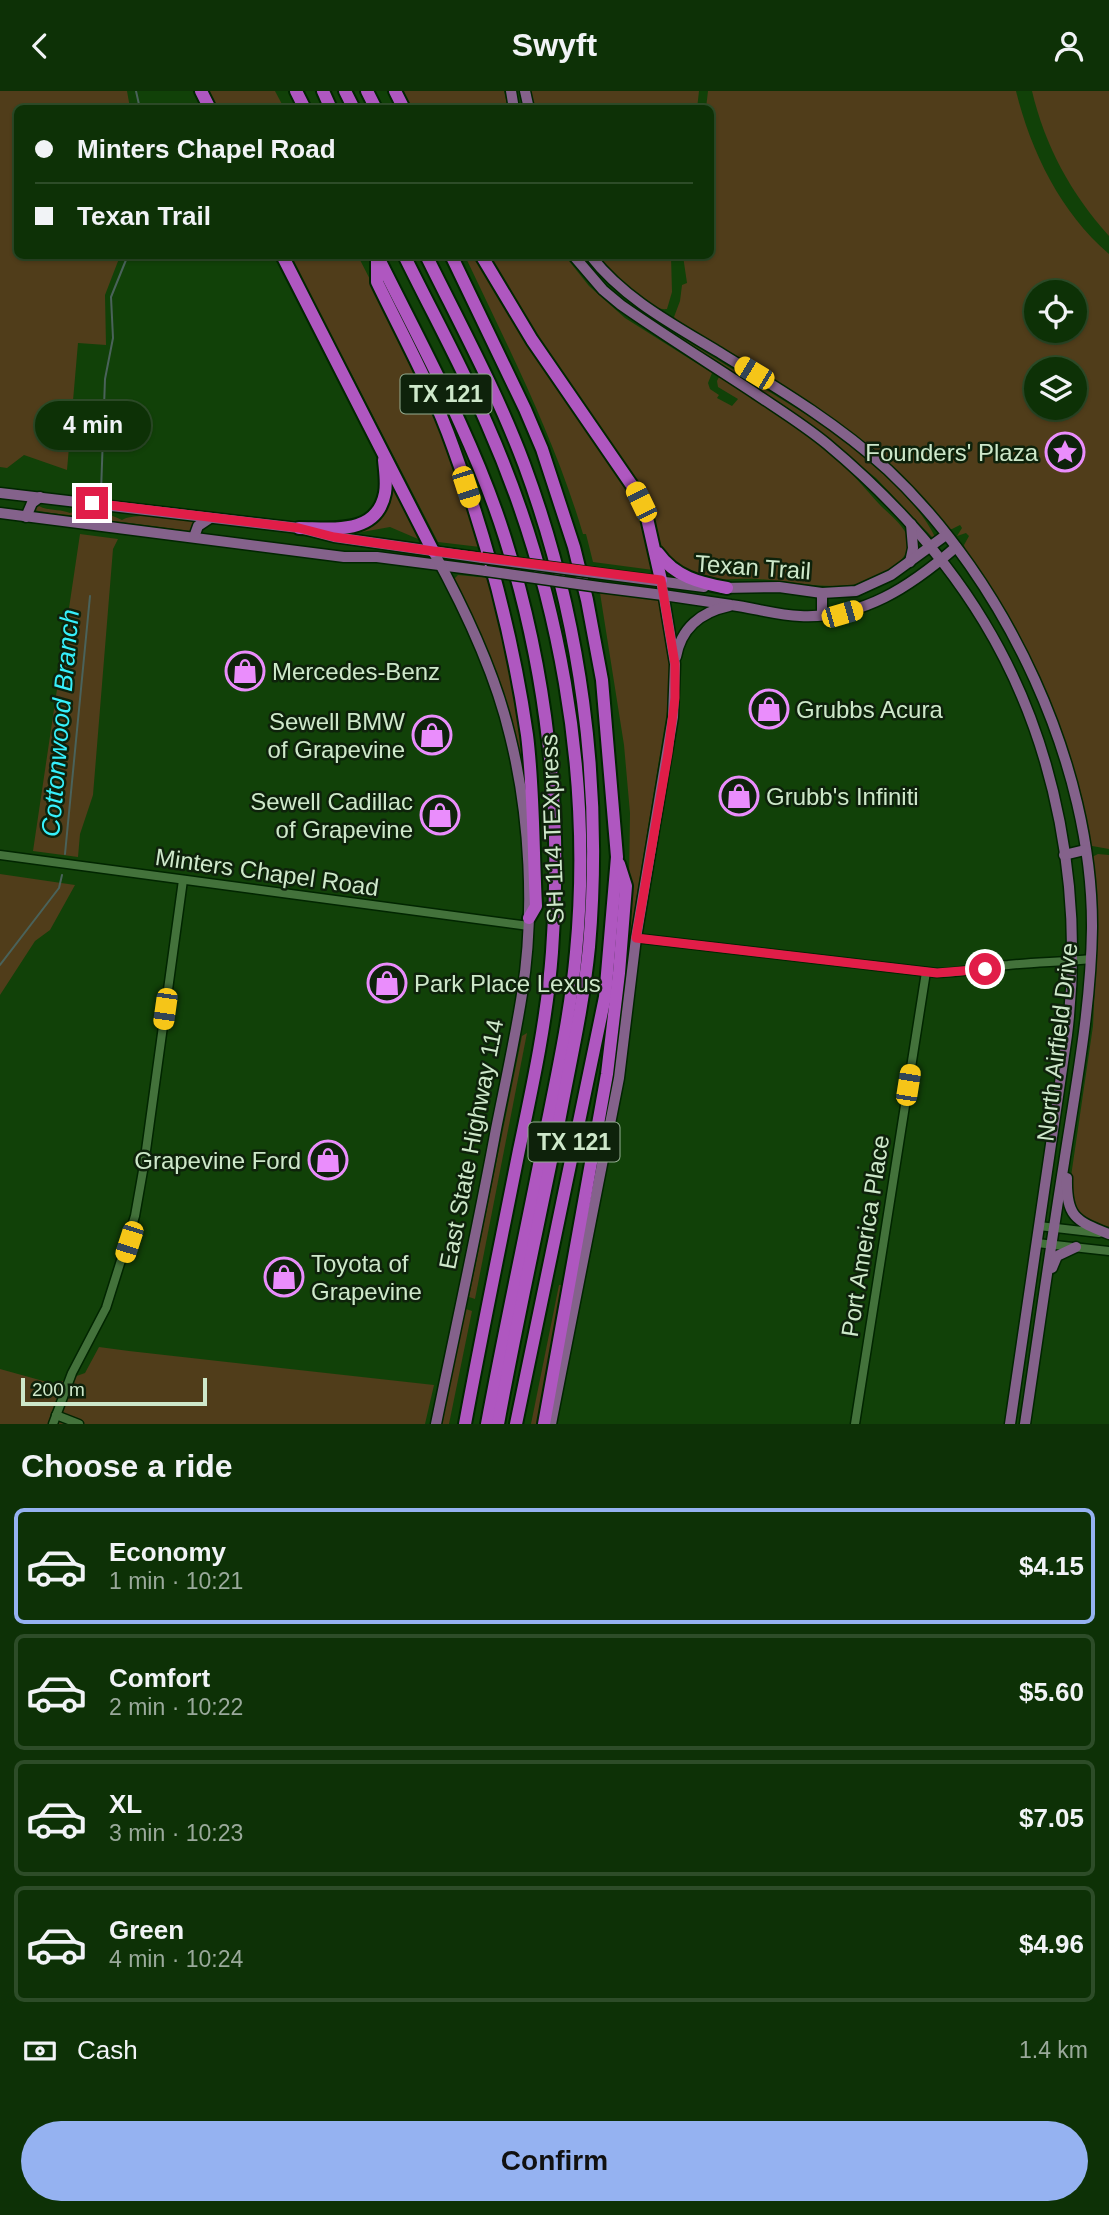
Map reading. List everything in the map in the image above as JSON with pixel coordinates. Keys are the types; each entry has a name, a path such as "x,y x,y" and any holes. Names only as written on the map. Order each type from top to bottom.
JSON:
{"highway":[{"path":"284,259 433,551"},
{"path":"377,259 377,282 452,445 506,619 522,703 530,771 536,906 529,922"},
{"name":"TX 121","path":"379,259 462,428 505,536 533,647 552,771 555,908 544,1025 465,1424"},
{"name":"SH 114 TEXpress","path":"406,259 487,425 534,551 564,683 575,773 579,908 571,994 556,1082 487,1424"},
{"name":"SH 114 TEXpress","path":"428,259 488,380 524,463 538,506 573,636 590,771 591,905 582,995 498,1424"},
{"name":"TX 121","path":"453,259 542,449 574,547 590,612 602,680 617,857 605,997 516,1424"},
{"path":"483,259 532,340 629,479 647,518 661,580"},
{"path":"299,528 349,529 373,516 384,496 384,457"},
{"path":"656,551 672,569 687,578 727,589"},
{"path":"544,1424 612,1035 626,886 617,857"}],"main road":[{"name":"North Airfield Drive","path":"576,259 603,290 621,305 826,443 911,523 983,620 1027,711 1053,793 1069,883 1072,961 1067,1035 1010,1424"},
{"name":"North Airfield Drive","path":"594,259 636,300 772,384 834,426 889,471 956,547 996,605 1027,661 1044,699 1068,771 1085,850 1092,925 1087,1011 1039,1330"},
{"name":"Texan Trail","path":"0,493 299,528 334,537 727,589 779,587 822,593 856,591 874,585 946,535"},
{"path":"26,517 32,503 40,497"},
{"name":"Texan Trail","path":"0,513 344,557 377,557 440,565 736,605 779,614 842,614 881,601 905,587 956,547"},
{"path":"194,537 198,526 210,518"},
{"path":"910,562 913,548 911,523"},
{"name":"East State Highway 114","path":"433,551 489,671 511,738 524,821 529,922 523,992 436,1424"},
{"path":"551,1424 619,1078 636,938 670,741 675,698 675,664 661,580"},
{"path":"822,593 822,615"},
{"path":"675,664 684,633 693,622 720,608 736,605"},
{"path":"1064,855 1085,850"},
{"path":"1068,1137 1066,1195 1071,1213 1087,1225 1109,1234"},
{"path":"1026,1424 1039,1330 1053,1263 1057,1256 1076,1247"}],"street":[{"name":"Minters Chapel Road","path":"0,855 529,922"},
{"path":"53,1424 72,1373 106,1308 132,1227 144,1165 183,880"},
{"path":"636,938 926,972 959,973 1020,963 1091,959"},
{"name":"Port America Place","path":"855,1424 926,972"},
{"path":"1039,1226 1109,1234"},
{"path":"1037,1243 1109,1251"},
{"path":"56,1415 79,1424"}],"shaded area":[{"path":"0,91 127,91 129,105 14,105 14,259 119,259 105,295 106,345 78,343 67,470 24,455 7,468 0,467"},
{"path":"205,91 275,91 282,105 212,105"},
{"path":"400,91 504,91 507,105 407,105"},
{"path":"530,91 699,91 697,105 532,105"},
{"path":"708,91 1016,91 1030,136 1050,180 1076,220 1109,254 1109,849 1092,846 1088,842 1074,777 1052,710 1014,628 965,551 964,545 969,536 966,533 957,536 962,528 960,525 947,529 848,431 809,403 677,321 674,317 682,285 687,283 683,259 714,259 714,105 706,105"},
{"path":"1032,91 1109,91 1109,236 1071,186 1061,168 1044,131"},
{"path":"286,259 360,259 405,348 433,411 480,547 438,542 351,373 336,346 331,348"},
{"path":"466,259 479,259 614,463 641,515 653,570 593,562 586,534 583,534 558,462 514,358"},
{"path":"488,259 567,259 589,286 625,318 712,373 708,383 710,389 719,395 717,398 732,406 738,399 718,387 719,377 827,451 897,521 904,530 908,543 907,551 895,566 864,583 828,586 756,579 724,580 699,577 676,564 661,547 651,523"},
{"path":"599,259 671,259 672,292 667,309 649,304 618,280"},
{"path":"669,330 820,423 851,446 884,474 914,505 935,537 932,537 876,478 775,400 672,336"},
{"path":"390,482 418,539 390,527 362,532"},
{"path":"39,506 70,513 108,515 122,520 149,516 201,522 190,531 34,510"},
{"path":"80,534 118,539 113,549 93,795 80,834 78,857 33,851"},
{"path":"458,575 489,578 513,674 526,771 523,770 504,696 453,580"},
{"path":"600,593 658,599 668,643 671,687 628,949 630,813 624,745"},
{"path":"1098,854 1109,855 1109,1227 1093,1223 1082,1216 1069,1190 1093,1026 1097,937 1090,858"},
{"path":"0,874 75,885 50,930 35,941 0,995"},
{"path":"527,1033 475,1299 469,1297 522,1036"},
{"path":"559,1285 564,1285 541,1424 531,1424"},
{"path":"466,1309 472,1311 449,1424 441,1424"},
{"path":"99,1347 434,1385 425,1424 0,1424 0,1369 54,1384 85,1373"}],"waterway":[{"name":"Cottonwood Branch","path":"136,91 139,105"},
{"name":"Cottonwood Branch","path":"101,492 105,379 113,338 111,297 126,259"},
{"name":"Cottonwood Branch","path":"65,854 90,596"},
{"name":"Cottonwood Branch","path":"0,965 59,888 62,875"}],"place":[{"name":"Founders' Plaza","path":"1065,452"},
{"name":"Mercedes-Benz","path":"245,671"},
{"name":"Grubbs Acura","path":"769,709"},
{"name":"Sewell BMW of Grapevine","path":"432,735"},
{"name":"Grubb's Infiniti","path":"739,796"},
{"name":"Sewell Cadillac of Grapevine","path":"440,815"},
{"name":"Park Place Lexus","path":"387,983"},
{"name":"Grapevine Ford","path":"328,1160"},
{"name":"Toyota of Grapevine","path":"284,1277"}],"route":[{"path":"92,503 299,528 334,537 661,580 675,664 675,698 636,938 937,973 985,969"}]}
